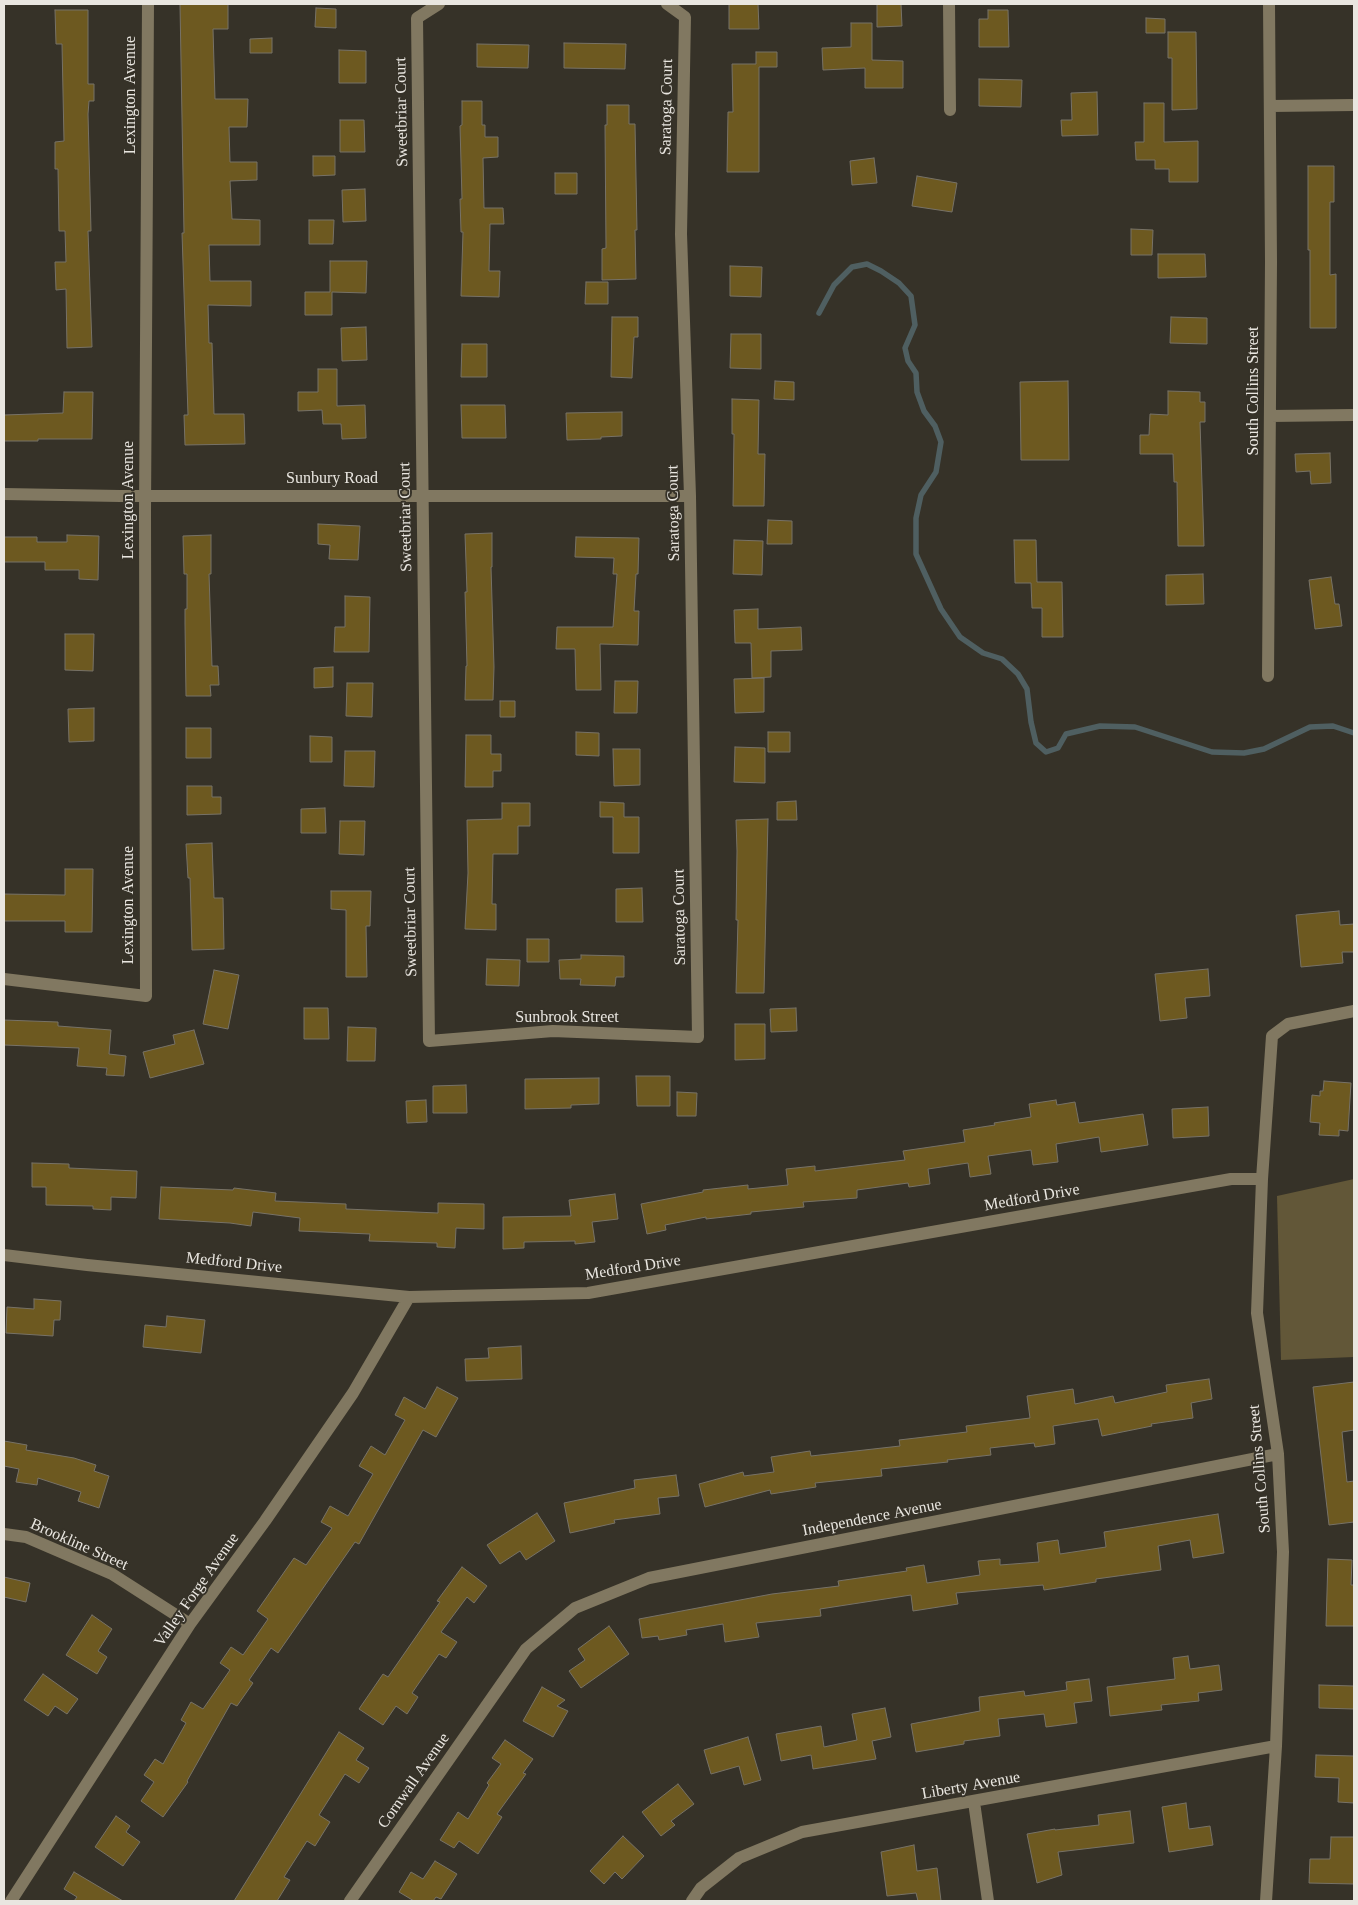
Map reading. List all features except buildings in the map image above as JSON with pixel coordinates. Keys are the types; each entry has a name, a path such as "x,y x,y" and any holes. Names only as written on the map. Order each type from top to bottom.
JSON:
{"street":[{"name":"Lexington Avenue","path":"4,979 146,996 148,4"},
{"name":"Sweetbriar Court","path":"429,1041 417,18 439,4"},
{"name":"Saratoga Court","path":"667,4 685,17 681,234 690,496 698,1030"},
{"path":"949,4 950,110"},
{"name":"South Collins Street","path":"1268,676 1271,106 1269,4"},
{"path":"1271,106 1354,105"},
{"path":"1270,416 1354,416"},
{"name":"Sunbury Road","path":"4,494 146,496 690,496"},
{"name":"South Collins Street","path":"1266,1901 1276,1746 1283,1552 1278,1454 1257,1313 1262,1179 1272,1036 1288,1024 1354,1011"},
{"name":"Sunbrook Street","path":"429,1041 553,1031 698,1037 698,1030"},
{"name":"Medford Drive","path":"4,1255 409,1297 588,1294 1231,1179 1262,1179"},
{"name":"Valley Forge Avenue","path":"11,1901 190,1624 265,1521 353,1393 409,1297"},
{"name":"Independence Avenue","path":"504,1680 526,1649 575,1608 649,1578 1278,1454"},
{"name":"Brookline Street","path":"4,1534 26,1537 112,1574 190,1624"},
{"name":"Cornwall Avenue","path":"350,1901 504,1680"},
{"name":"Liberty Avenue","path":"692,1901 701,1888 739,1858 802,1832 1276,1746"},
{"path":"974,1802 988,1901"}],"shaded area":[{"path":"1354,1179 1354,1357 1281,1360 1277,1196"}],"waterway":[{"path":"819,313 834,285 852,267 867,264 899,283 911,296 915,325 905,348 908,361 916,373 917,392 924,411 935,426 941,442 936,472 921,495 916,518 916,554 941,609 960,637 983,653 1002,659 1018,674 1027,689 1036,743 1046,752 1058,748 1066,734 1100,726 1135,727 1212,752 1244,753 1264,749 1310,727 1333,726 1354,733"}]}
